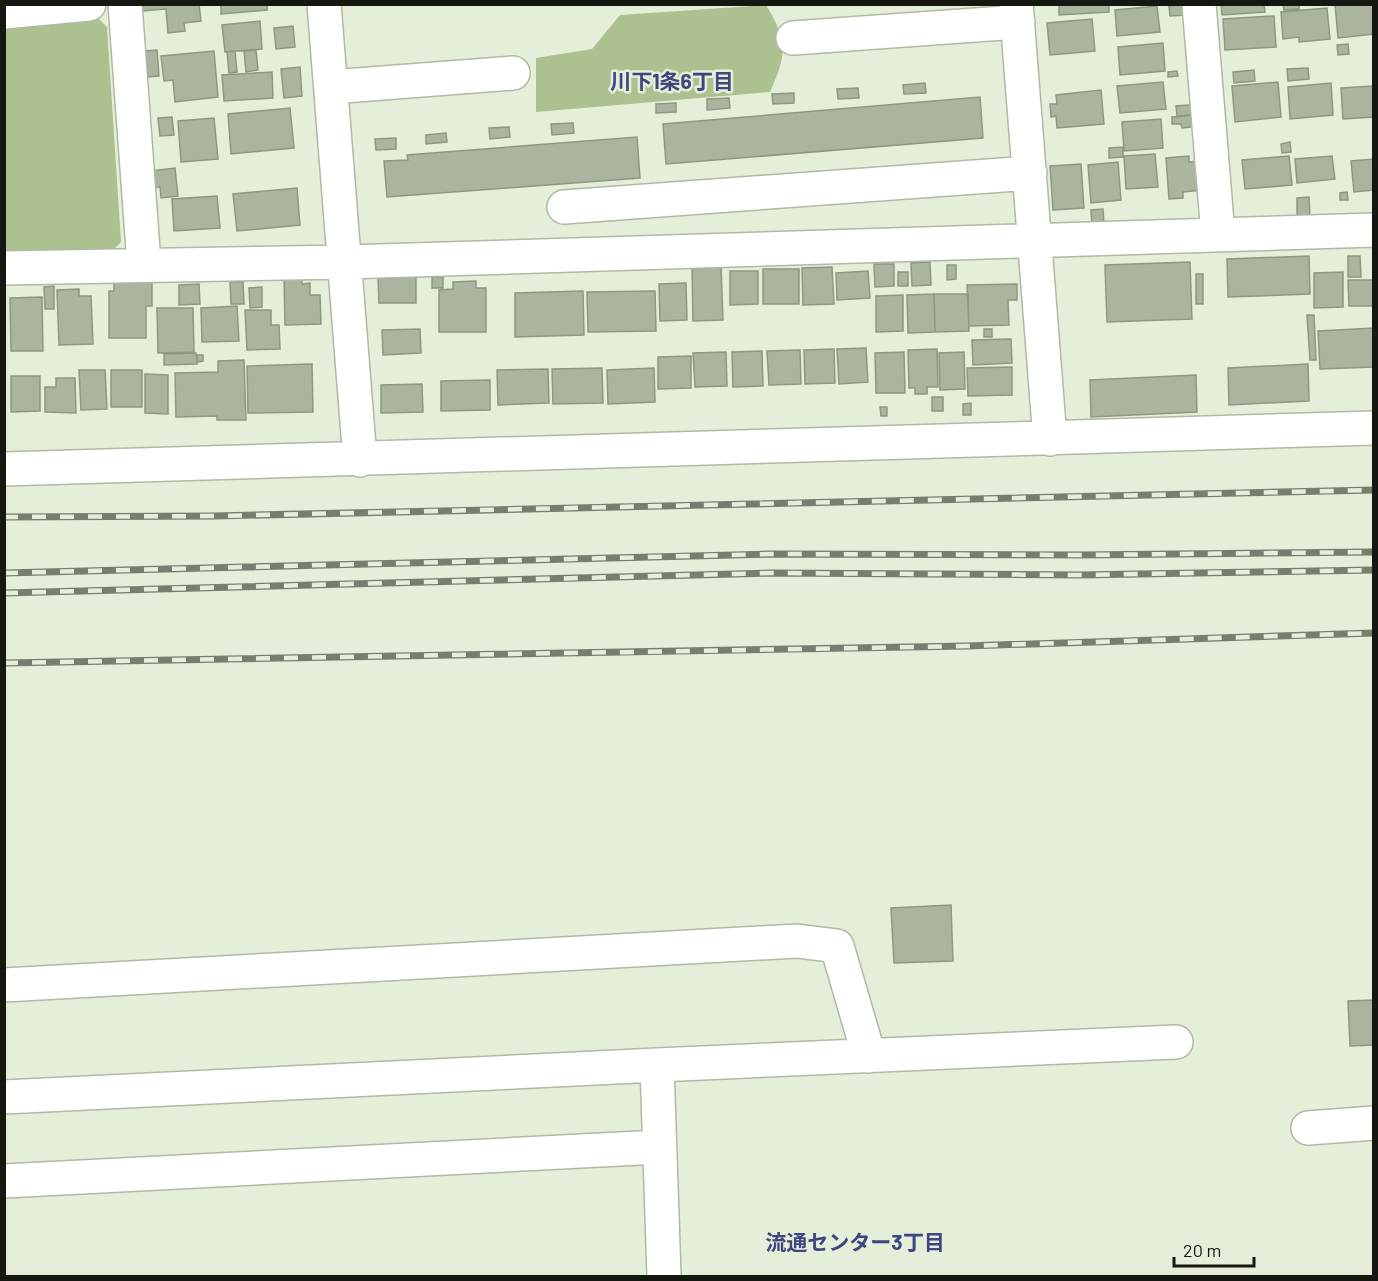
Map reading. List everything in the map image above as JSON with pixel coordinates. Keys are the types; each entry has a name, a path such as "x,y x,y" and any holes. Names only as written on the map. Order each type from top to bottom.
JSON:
{"street":[{"path":"4,12 89,4"},
{"path":"125,4 144,264"},
{"path":"324,4 360,460"},
{"path":"1199,4 1218,235"},
{"path":"793,38 1017,13 1050,439"},
{"path":"331,87 513,73"},
{"path":"564,207 1030,173"},
{"path":"4,268 346,262 1035,243 1374,230"},
{"path":"4,469 1374,428"},
{"path":"4,985 797,941 837,946 869,1056"},
{"path":"4,1097 1176,1042"},
{"path":"657,1065 664,1276"},
{"path":"1308,1128 1374,1123"},
{"path":"4,1181 659,1147"}],"green space":[{"path":"766,5 778,28 783,48 780,67 770,92 536,112 536,58 592,49 620,15"},
{"path":"97,17 107,27 121,242 112,251 5,252 5,26"}],"building":[{"path":"142,4 199,4 201,21 184,23 185,31 168,33 166,9 142,11"},
{"path":"221,4 267,4 267,10 221,14"},
{"path":"1059,4 1109,4 1109,12 1059,15"},
{"path":"1186,4 1187,15 1170,16 1169,6"},
{"path":"1221,4 1264,4 1265,12 1222,15"},
{"path":"1283,4 1299,4 1299,9 1284,10"},
{"path":"1335,4 1374,4 1374,34 1338,38"},
{"path":"1157,6 1160,32 1117,36 1115,10"},
{"path":"1327,8 1330,39 1299,42 1299,37 1283,39 1281,12"},
{"path":"1274,16 1276,47 1225,50 1223,19"},
{"path":"1092,19 1095,51 1050,55 1047,23"},
{"path":"260,21 262,49 225,52 222,25"},
{"path":"293,26 295,47 276,49 274,28"},
{"path":"1163,43 1165,71 1120,75 1118,47"},
{"path":"1348,44 1349,54 1338,55 1337,45"},
{"path":"157,50 159,76 148,77 145,51"},
{"path":"256,50 258,70 246,72 244,51"},
{"path":"214,51 218,97 175,102 173,80 164,81 161,56"},
{"path":"235,51 237,72 229,73 227,52"},
{"path":"300,67 302,96 284,98 281,69"},
{"path":"1308,68 1309,79 1288,81 1287,69"},
{"path":"1254,70 1255,81 1234,83 1233,72"},
{"path":"1177,71 1178,76 1168,77 1168,72"},
{"path":"272,72 273,98 224,101 222,75"},
{"path":"1163,82 1166,109 1120,113 1117,86"},
{"path":"1278,82 1281,117 1235,122 1232,86"},
{"path":"925,83 926,93 904,94 903,85"},
{"path":"1331,83 1333,115 1290,119 1288,87"},
{"path":"1374,86 1374,117 1343,119 1341,88"},
{"path":"858,88 859,98 838,99 837,89"},
{"path":"1101,90 1104,124 1057,128 1056,116 1051,117 1050,104 1057,104 1056,95"},
{"path":"794,93 794,103 773,104 772,94"},
{"path":"980,97 983,138 666,164 663,124"},
{"path":"729,98 730,108 707,110 707,99"},
{"path":"676,103 676,112 656,113 656,104"},
{"path":"1201,104 1202,114 1177,116 1176,106"},
{"path":"290,108 294,148 231,154 228,114"},
{"path":"1200,115 1201,126 1182,128 1181,124 1172,124 1172,117"},
{"path":"172,117 174,135 160,136 158,118"},
{"path":"214,118 218,159 181,162 178,121"},
{"path":"1161,119 1163,148 1124,151 1122,122"},
{"path":"573,123 574,133 552,135 551,124"},
{"path":"509,127 510,137 490,139 489,128"},
{"path":"446,133 447,142 426,144 426,135"},
{"path":"637,137 640,178 387,197 384,161 408,160 407,155"},
{"path":"396,138 396,149 376,150 375,139"},
{"path":"1290,142 1291,152 1282,153 1281,144"},
{"path":"1123,147 1123,157 1109,158 1109,148"},
{"path":"1155,154 1158,187 1126,189 1124,156"},
{"path":"1189,156 1189,162 1200,161 1202,190 1183,192 1183,198 1169,199 1166,158"},
{"path":"1289,156 1292,185 1245,189 1242,160"},
{"path":"1332,156 1335,179 1297,183 1295,159"},
{"path":"1374,159 1374,190 1354,192 1351,161"},
{"path":"1118,162 1121,200 1091,203 1088,165"},
{"path":"1081,164 1084,208 1053,210 1050,166"},
{"path":"175,168 178,196 161,198 160,187 153,187 151,171"},
{"path":"297,188 300,225 237,231 233,194"},
{"path":"1347,192 1348,200 1340,200 1340,193"},
{"path":"217,196 220,228 174,231 172,199"},
{"path":"1309,197 1310,219 1297,220 1297,198"},
{"path":"1103,209 1104,225 1092,226 1091,210"},
{"path":"1309,256 1310,294 1228,297 1227,259"},
{"path":"1348,256 1360,256 1361,277 1348,277"},
{"path":"930,262 931,285 912,286 911,263"},
{"path":"1190,262 1192,319 1107,322 1105,265"},
{"path":"874,264 894,264 894,286 875,287"},
{"path":"947,265 956,265 956,279 947,280"},
{"path":"692,266 721,266 723,320 693,321"},
{"path":"832,267 834,304 803,305 802,268"},
{"path":"763,269 799,269 799,304 763,304"},
{"path":"730,271 758,271 758,304 730,305"},
{"path":"868,271 870,298 837,300 836,273"},
{"path":"898,272 908,272 908,286 898,286"},
{"path":"1343,272 1343,307 1314,308 1314,273"},
{"path":"1196,274 1203,274 1203,304 1196,304"},
{"path":"284,277 302,277 302,284 310,283 310,295 320,295 321,324 285,325"},
{"path":"416,277 416,303 379,303 378,278"},
{"path":"432,277 443,277 443,288 432,288"},
{"path":"1348,280 1374,280 1374,306 1349,306"},
{"path":"476,281 476,288 486,288 486,332 439,332 439,290 453,289 453,282"},
{"path":"114,282 152,282 152,306 146,306 146,338 109,338 109,291 114,291"},
{"path":"230,282 243,282 244,304 231,304"},
{"path":"686,283 687,320 660,321 659,284"},
{"path":"199,284 200,304 179,305 179,285"},
{"path":"1017,284 1017,300 1008,300 1009,325 969,326 967,285"},
{"path":"54,286 54,309 45,309 44,287"},
{"path":"262,287 262,307 250,308 249,288"},
{"path":"79,289 79,296 91,296 93,344 59,345 57,290"},
{"path":"583,291 584,335 515,337 515,293"},
{"path":"655,291 656,331 588,332 587,292"},
{"path":"934,294 968,294 969,331 935,332"},
{"path":"934,294 935,332 908,333 907,295"},
{"path":"903,295 903,331 876,332 876,296"},
{"path":"42,297 43,351 11,351 10,298"},
{"path":"237,306 239,341 202,342 201,308"},
{"path":"157,308 193,308 194,352 158,353"},
{"path":"245,310 271,310 271,325 279,325 280,349 247,350"},
{"path":"1307,315 1314,315 1316,360 1310,360"},
{"path":"1374,328 1374,367 1320,369 1318,331"},
{"path":"420,329 421,353 383,355 382,330"},
{"path":"984,329 992,329 992,337 984,337"},
{"path":"1011,339 1012,363 973,365 972,340"},
{"path":"866,348 868,382 839,384 837,349"},
{"path":"834,349 835,383 805,384 804,350"},
{"path":"937,349 938,387 927,387 927,394 915,394 915,388 909,388 908,350"},
{"path":"800,350 801,384 769,385 767,351"},
{"path":"762,351 763,386 733,387 732,352"},
{"path":"726,352 727,386 695,387 693,353"},
{"path":"904,352 905,393 876,393 875,353"},
{"path":"964,352 965,389 940,390 939,353"},
{"path":"196,353 197,364 164,365 164,354"},
{"path":"197,355 203,355 203,361 197,362"},
{"path":"691,356 691,388 658,389 658,357"},
{"path":"244,360 246,420 217,420 217,416 176,417 175,373 218,372 218,361"},
{"path":"312,364 313,412 248,413 247,366"},
{"path":"1308,364 1309,401 1229,405 1228,368"},
{"path":"1012,367 1012,395 968,396 967,368"},
{"path":"602,368 603,403 553,404 552,369"},
{"path":"654,368 655,402 608,404 607,370"},
{"path":"548,369 549,403 498,405 497,370"},
{"path":"79,370 105,370 107,409 81,410"},
{"path":"111,370 142,370 142,407 111,407"},
{"path":"145,374 168,375 168,414 145,413"},
{"path":"1196,375 1197,412 1091,417 1090,380"},
{"path":"11,376 40,376 40,411 11,412"},
{"path":"56,378 75,378 76,413 45,412 45,387 56,387"},
{"path":"490,380 490,410 441,411 441,381"},
{"path":"422,384 423,412 381,413 381,385"},
{"path":"932,397 943,397 943,411 932,411"},
{"path":"971,403 971,415 963,415 963,404"},
{"path":"880,407 887,407 887,416 881,416"},
{"path":"951,905 953,961 894,963 891,908"},
{"path":"1374,1000 1374,1045 1350,1046 1348,1001"}],"railway":[{"path":"4,517 215,516 1374,490"},
{"path":"4,573 771,554 1080,555 1374,552"},
{"path":"4,593 770,573 1079,575 1374,570"},
{"path":"4,663 967,646 1374,633"}],"district":[{"name":"川下1条6丁目","path":"672,80"},
{"name":"流通センター3丁目","path":"855,1241"}]}
